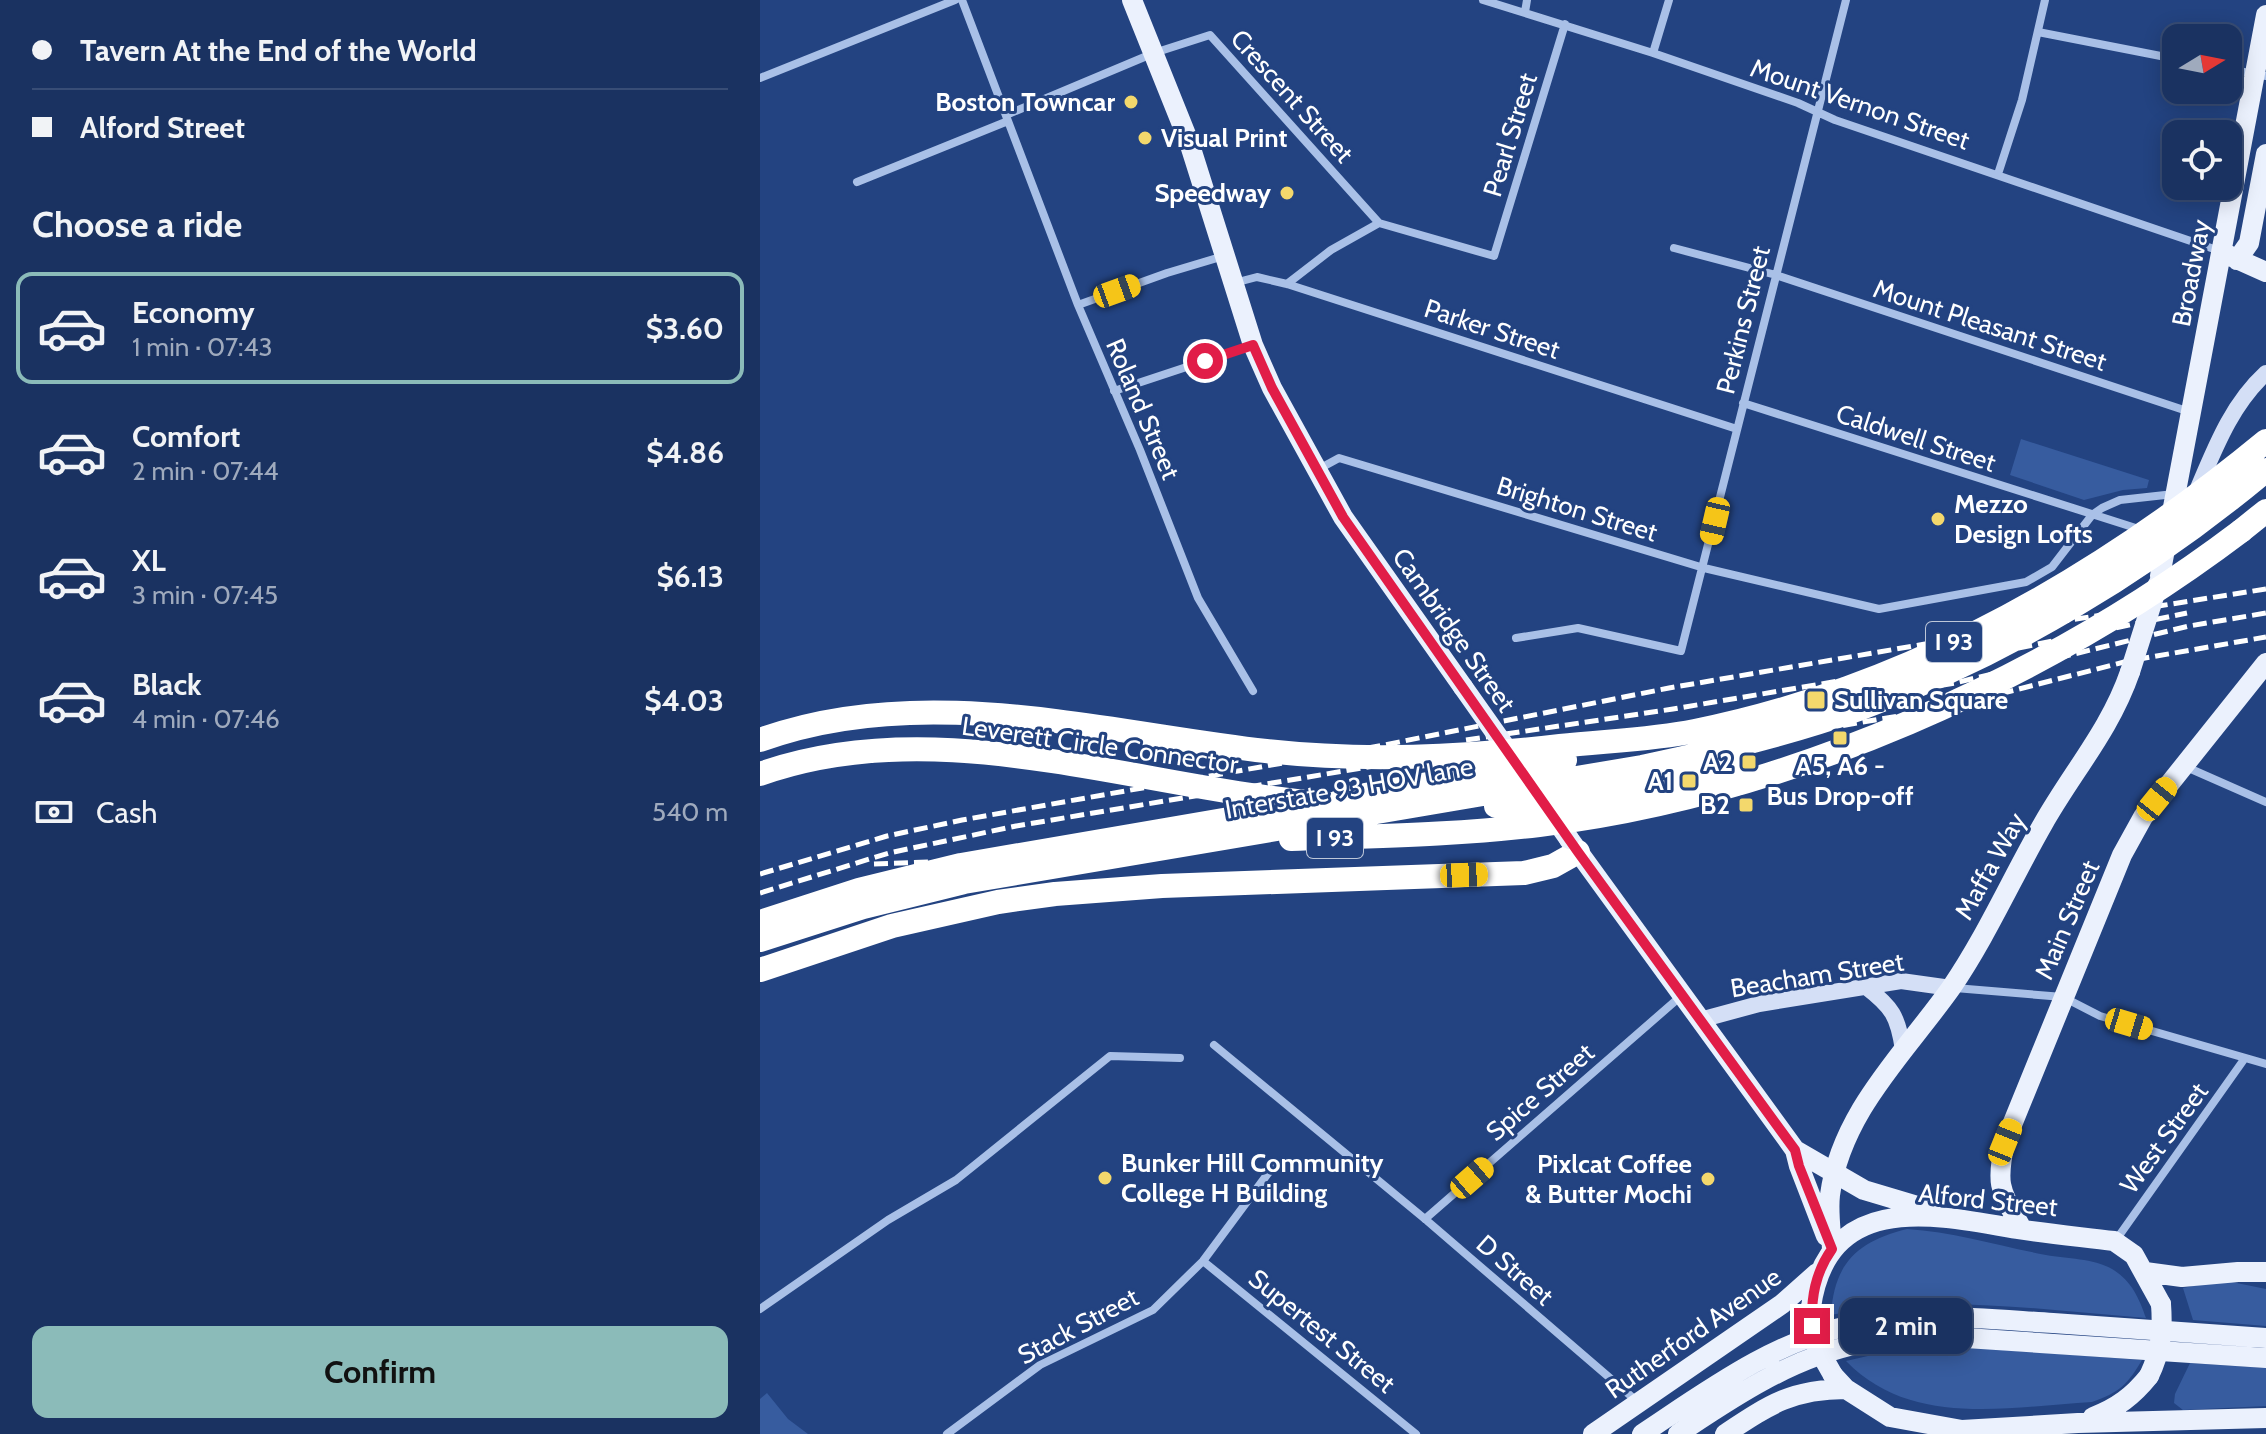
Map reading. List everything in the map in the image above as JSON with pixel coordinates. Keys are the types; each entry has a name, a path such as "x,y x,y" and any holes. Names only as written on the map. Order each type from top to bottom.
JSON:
{"highway":[{"name":"I 93","path":"760,925 859,890 961,865 1537,766 1797,705 1849,687 1941,648 2052,592 2144,534 2266,441"},
{"name":"Interstate 93 HOV lane","path":"760,940 863,907 964,882 1642,767 1696,756 1805,726 1859,708 1963,664 2061,611 2156,553 2266,470"},
{"name":"I 93","path":"760,925 912,881 1022,859 1182,843 1484,830 1593,817 1750,781 1854,744 2008,677 2105,623 2198,564 2266,511"},
{"name":"Leverett Circle Connector","path":"760,740 790,730 845,719 929,713 1040,720 1274,752 1370,759 1478,755 1692,732"},
{"name":"Leverett Circle Connector","path":"760,774 809,760 852,753 893,750 950,752 1035,759 1303,801 1458,808 1565,801 1629,792 1714,774 1904,722"},
{"path":"760,970 892,926 998,902 1055,894 1162,886 1524,873 1553,866 1574,845"}],"main road":[{"name":"Cambridge Street","path":"1132,0 1189,142 1253,345 1316,471 1343,517 1574,845 1795,1150 1832,1249"},
{"name":"Broadway","path":"2239,250 2266,15"},
{"name":"Broadway","path":"2176,494 2191,413 2266,154"},
{"path":"2239,250 2266,272"},
{"path":"2160,576 2230,417 2266,373"},
{"name":"Maffa Way","path":"1832,1249 1830,1198 1834,1174 1842,1148 1859,1114 1951,988 2054,805 2107,727 2130,672 2160,576 2176,494"},
{"name":"Main Street","path":"2022,1229 2000,1188 2000,1164 2005,1142 2132,835 2183,766 2264,667"},
{"name":"Beacham Street","path":"1700,1020 1759,1004 1901,981 1951,988"},
{"path":"1866,987 1890,1006 1898,1021 1903,1050"},
{"name":"Cambridge Street","path":"1795,1150 1864,1190 1954,1217"},
{"name":"Alford Street","path":"1840,1382 1816,1345 1811,1307 1819,1270 1832,1249 1862,1228 1891,1217 1954,1217 2114,1241"},
{"path":"2078,1423 2114,1410 2139,1388 2158,1358 2162,1341 2161,1304 2134,1255 2114,1241"},
{"name":"Rutherford Avenue","path":"1593,1434 1782,1304 1819,1270"},
{"path":"2145,1272 2182,1277 2266,1272"},
{"path":"1642,1434 1713,1386 1763,1358 1850,1325 1902,1319 1974,1318 2266,1338"},
{"path":"1678,1434 1725,1402 1785,1370 1858,1344 1907,1337 1951,1337 2266,1358"},
{"path":"1725,1434 1758,1412 1803,1392 1840,1382 1894,1426 1959,1432 2078,1423 2266,1418"}],"street":[{"path":"760,78 955,0"},
{"name":"Roland Street","path":"962,0 1078,305 1204,611 1253,691"},
{"name":"Mount Vernon Street","path":"1483,0 1653,53 1998,174 2239,250"},
{"path":"1525,12 1527,0"},
{"path":"1653,53 1669,0"},
{"name":"Perkins Street","path":"1516,638 1578,628 1681,651 1846,0"},
{"path":"1998,174 2022,100 2045,0"},
{"name":"Pearl Street","path":"1379,223 1494,256 1565,24"},
{"path":"2038,32 2162,56"},
{"name":"Crescent Street","path":"857,182 1154,53 1210,35 1379,223"},
{"path":"1287,284 1331,250 1379,223"},
{"name":"Mount Pleasant Street","path":"1674,248 1776,275 2191,413"},
{"path":"1078,305 1224,256"},
{"name":"Parker Street","path":"1233,283 1257,277 1287,284 1737,429"},
{"path":"1114,391 1253,345"},
{"name":"Caldwell Street","path":"1743,403 2154,533 2167,543"},
{"name":"Brighton Street","path":"1316,471 1339,458 1704,568 1868,608 1889,608 2026,582 2042,576 2070,546 2092,515"},
{"path":"2092,515 2120,500 2176,494"},
{"path":"2183,766 2266,802"},
{"name":"Beacham Street","path":"1951,988 2063,997 2100,1016 2266,1064"},
{"name":"Spice Street","path":"1425,1219 1682,995"},
{"name":"D Street","path":"1214,1045 1425,1219 1639,1403"},
{"path":"760,1309 888,1220 956,1180 1110,1056 1180,1058"},
{"name":"West Street","path":"2114,1241 2245,1058"},
{"name":"Stack Street","path":"947,1434 1040,1365 1153,1310 1203,1261 1275,1164"},
{"name":"Supertest Street","path":"1203,1261 1416,1434"}],"shaded area":[{"path":"2021,439 2149,480 2147,488 2123,490 2084,500 2010,475"},
{"path":"1907,1229 1959,1236 2105,1265 2119,1273 2129,1284 2146,1318 1949,1304 1870,1308 1831,1315 1837,1281 1852,1257 1875,1240"},
{"path":"2222,1280 2266,1289 2266,1326 2193,1320 2183,1288"},
{"path":"1949,1346 2142,1360 2122,1387 2092,1402 1994,1409 1930,1405 1900,1396 1872,1382 1846,1361 1881,1353"},
{"path":"2190,1363 2266,1368 2266,1406 2183,1410 2174,1403 2175,1394"},
{"path":"767,1393 788,1419 808,1434 760,1434 760,1399"}],"railway":[{"path":"760,874 887,836 962,820 1384,745 1669,688 2266,589"},
{"path":"1466,740 1951,662 2187,613"},
{"path":"760,893 889,853 1016,826 1469,750 1677,731 1955,683 2189,626 2266,613"},
{"path":"874,864 988,860 1115,850 1945,708 2128,661 2266,637"}],"place":[{"name":"Boston Towncar","path":"1131,102"},
{"name":"Visual Print","path":"1145,138"},
{"name":"Speedway","path":"1287,193"},
{"name":"Mezzo Design Lofts","path":"1938,519"},
{"name":"Sullivan Square","path":"1816,700"},
{"name":"A5, A6 - Bus Drop-off","path":"1840,738"},
{"name":"A2","path":"1749,762"},
{"name":"A1","path":"1689,781"},
{"name":"B2","path":"1746,805"},
{"name":"Bunker Hill Community College H Building","path":"1105,1178"},
{"name":"Pixlcat Coffee & Butter Mochi","path":"1708,1179"}],"route":[{"path":"1205,361 1253,345 1272,388 1343,517 1578,852 1795,1150 1832,1249 1819,1270 1811,1307 1812,1326"}]}
